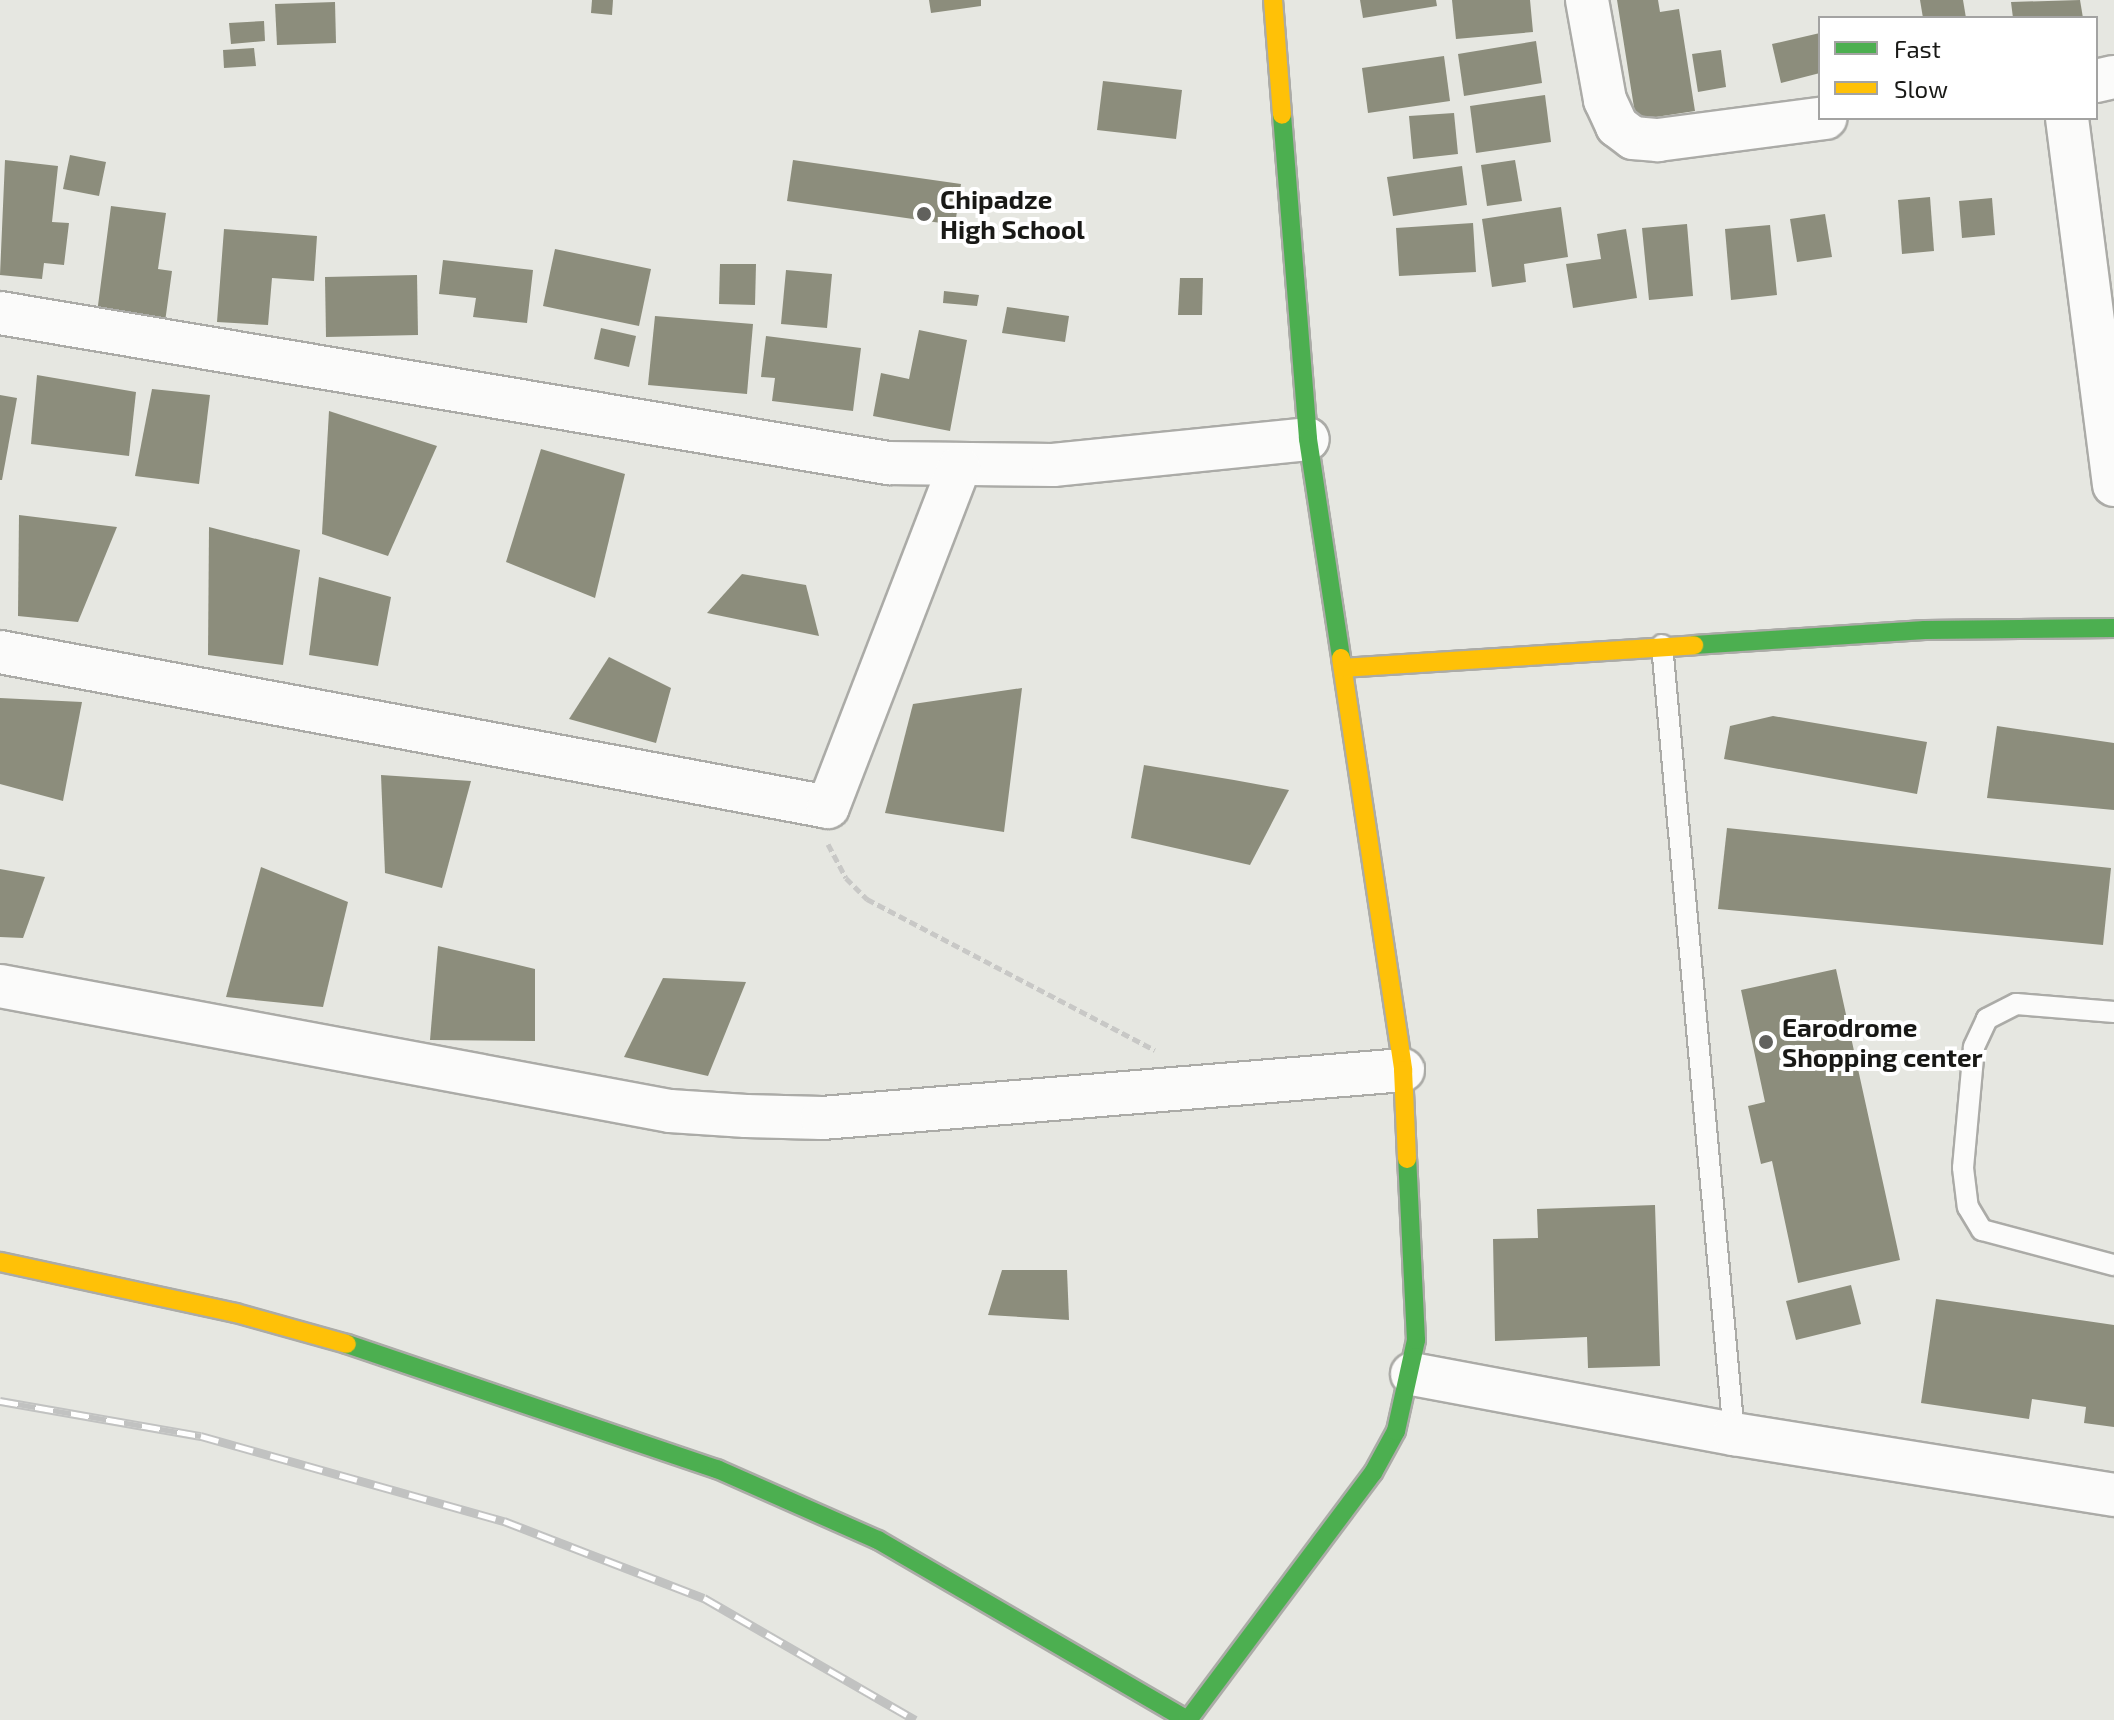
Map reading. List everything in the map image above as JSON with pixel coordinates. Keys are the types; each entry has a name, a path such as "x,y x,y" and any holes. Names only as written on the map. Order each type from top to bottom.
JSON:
{"street":[{"path":"0,1262 236,1313 396,1357 717,1469 878,1540 1188,1720 1373,1473 1396,1431 1412,1374 1417,1283 1403,1070 1308,439 1273,0"},
{"path":"1587,0 1605,100 1617,126 1633,138 1658,140 1818,119"},
{"path":"2067,120 2106,366 2114,485"},
{"path":"0,313 888,463 959,467 1053,465 1308,439"},
{"path":"0,652 828,807 959,467"},
{"path":"1343,668 1925,630 2114,628"},
{"path":"0,986 670,1111 731,1115 822,1118 1403,1070"},
{"path":"1412,1374 1734,1434 2114,1495"}],"lane":[{"path":"1662,645 1734,1434"},
{"path":"2114,1012 2016,1004 1987,1019 1974,1047 1963,1168 1968,1207 1982,1230 2114,1265"}],"path":[{"path":"828,807 828,850 867,899 1161,1053"}],"building":[{"path":"592,0 613,0 612,15 591,13"},
{"path":"929,0 981,0 981,6 931,13"},
{"path":"1360,0 1436,0 1437,6 1363,18"},
{"path":"1452,0 1530,0 1533,32 1456,39"},
{"path":"1617,0 1658,0 1660,12 1679,9 1695,111 1636,120"},
{"path":"1920,0 1963,0 1966,16 1923,16"},
{"path":"2080,0 2083,16 2013,16 2011,2"},
{"path":"335,2 336,43 277,45 275,4"},
{"path":"264,21 265,41 231,44 229,23"},
{"path":"1818,33 1818,74 1781,83 1772,44"},
{"path":"1536,41 1542,83 1464,96 1458,54"},
{"path":"254,48 256,66 224,68 223,50"},
{"path":"1721,50 1726,87 1698,92 1692,54"},
{"path":"1444,56 1450,101 1368,113 1362,68"},
{"path":"1103,81 1182,90 1176,139 1097,130"},
{"path":"1545,95 1551,142 1476,153 1470,106"},
{"path":"1454,113 1458,154 1413,159 1409,116"},
{"path":"70,155 106,162 99,196 63,189"},
{"path":"5,160 58,166 52,222 69,223 64,265 44,263 42,279 0,275"},
{"path":"793,160 961,184 955,225 787,201"},
{"path":"1515,160 1522,201 1487,206 1481,165"},
{"path":"1462,166 1467,205 1393,216 1387,177"},
{"path":"1930,197 1934,251 1902,254 1898,200"},
{"path":"1992,198 1995,235 1962,238 1959,201"},
{"path":"111,206 166,213 158,269 172,271 165,322 97,313"},
{"path":"1561,207 1568,257 1524,264 1526,282 1492,287 1482,219"},
{"path":"1825,214 1832,257 1797,262 1790,219"},
{"path":"1473,223 1476,272 1399,276 1396,228"},
{"path":"1687,224 1693,296 1649,300 1642,228"},
{"path":"1770,225 1777,295 1731,300 1725,229"},
{"path":"224,229 317,236 314,281 272,278 268,325 217,322"},
{"path":"1626,229 1637,298 1573,308 1566,264 1601,259 1597,234"},
{"path":"555,249 651,269 639,326 543,306"},
{"path":"443,260 533,270 527,323 473,317 476,298 439,294"},
{"path":"720,264 756,264 755,305 719,304"},
{"path":"786,270 832,274 827,328 781,324"},
{"path":"417,275 418,335 326,337 325,277"},
{"path":"1180,278 1203,278 1202,315 1178,315"},
{"path":"944,291 979,295 977,306 943,303"},
{"path":"1007,307 1069,316 1065,342 1002,333"},
{"path":"655,316 753,324 747,394 648,385"},
{"path":"601,328 636,336 629,367 594,359"},
{"path":"919,330 967,340 950,431 873,416 881,373 909,379"},
{"path":"766,336 861,348 853,411 772,401 775,378 761,377"},
{"path":"37,375 136,392 129,456 31,444"},
{"path":"152,389 210,395 199,484 135,476"},
{"path":"0,395 17,398 2,480 0,480"},
{"path":"329,411 437,446 388,556 322,534"},
{"path":"541,449 625,474 595,598 506,562"},
{"path":"19,515 117,527 78,622 18,616"},
{"path":"209,527 300,550 283,665 208,655"},
{"path":"742,574 806,585 819,636 707,613"},
{"path":"319,577 391,597 378,666 309,655"},
{"path":"609,657 671,688 656,743 569,719"},
{"path":"1022,688 1004,832 885,813 913,704"},
{"path":"0,698 82,702 63,801 0,784"},
{"path":"1773,716 1927,742 1917,794 1724,759 1730,726"},
{"path":"1997,726 2114,743 2114,810 1987,798"},
{"path":"1144,765 1289,790 1250,865 1131,838"},
{"path":"381,775 471,781 442,888 385,873"},
{"path":"1727,828 2111,868 2103,945 1718,909"},
{"path":"261,867 348,902 323,1007 226,997"},
{"path":"0,869 45,877 23,938 0,937"},
{"path":"438,946 535,969 535,1041 430,1040"},
{"path":"1836,969 1900,1260 1798,1283 1772,1161 1761,1164 1748,1106 1765,1102 1741,990"},
{"path":"663,978 746,982 708,1076 624,1057"},
{"path":"1655,1205 1660,1366 1588,1368 1587,1337 1495,1341 1493,1239 1538,1238 1537,1209"},
{"path":"1002,1270 1067,1270 1069,1320 988,1315"},
{"path":"1851,1285 1861,1324 1796,1340 1786,1301"},
{"path":"1936,1299 2114,1325 2114,1427 2084,1423 2086,1407 2032,1399 2029,1419 1921,1403"}],"railway":[{"path":"0,1401 201,1436 504,1521 704,1598 915,1720"}],"traffic: fast":[{"path":"1282,115 1308,439 1341,658"},
{"path":"1694,645 1925,630 2114,628"},
{"path":"1188,1720 1373,1473 1396,1431 1416,1340 1407,1159"},
{"path":"347,1344 717,1469 878,1540 1187,1720"}],"traffic: slow":[{"path":"1273,0 1282,115"},
{"path":"1343,668 1694,645"},
{"path":"1341,658 1403,1070 1407,1159"},
{"path":"0,1262 236,1313 347,1344"}],"place":[{"name":"Chipadze High School","path":"924,214"},
{"name":"Earodrome Shopping center","path":"1766,1042"}]}
